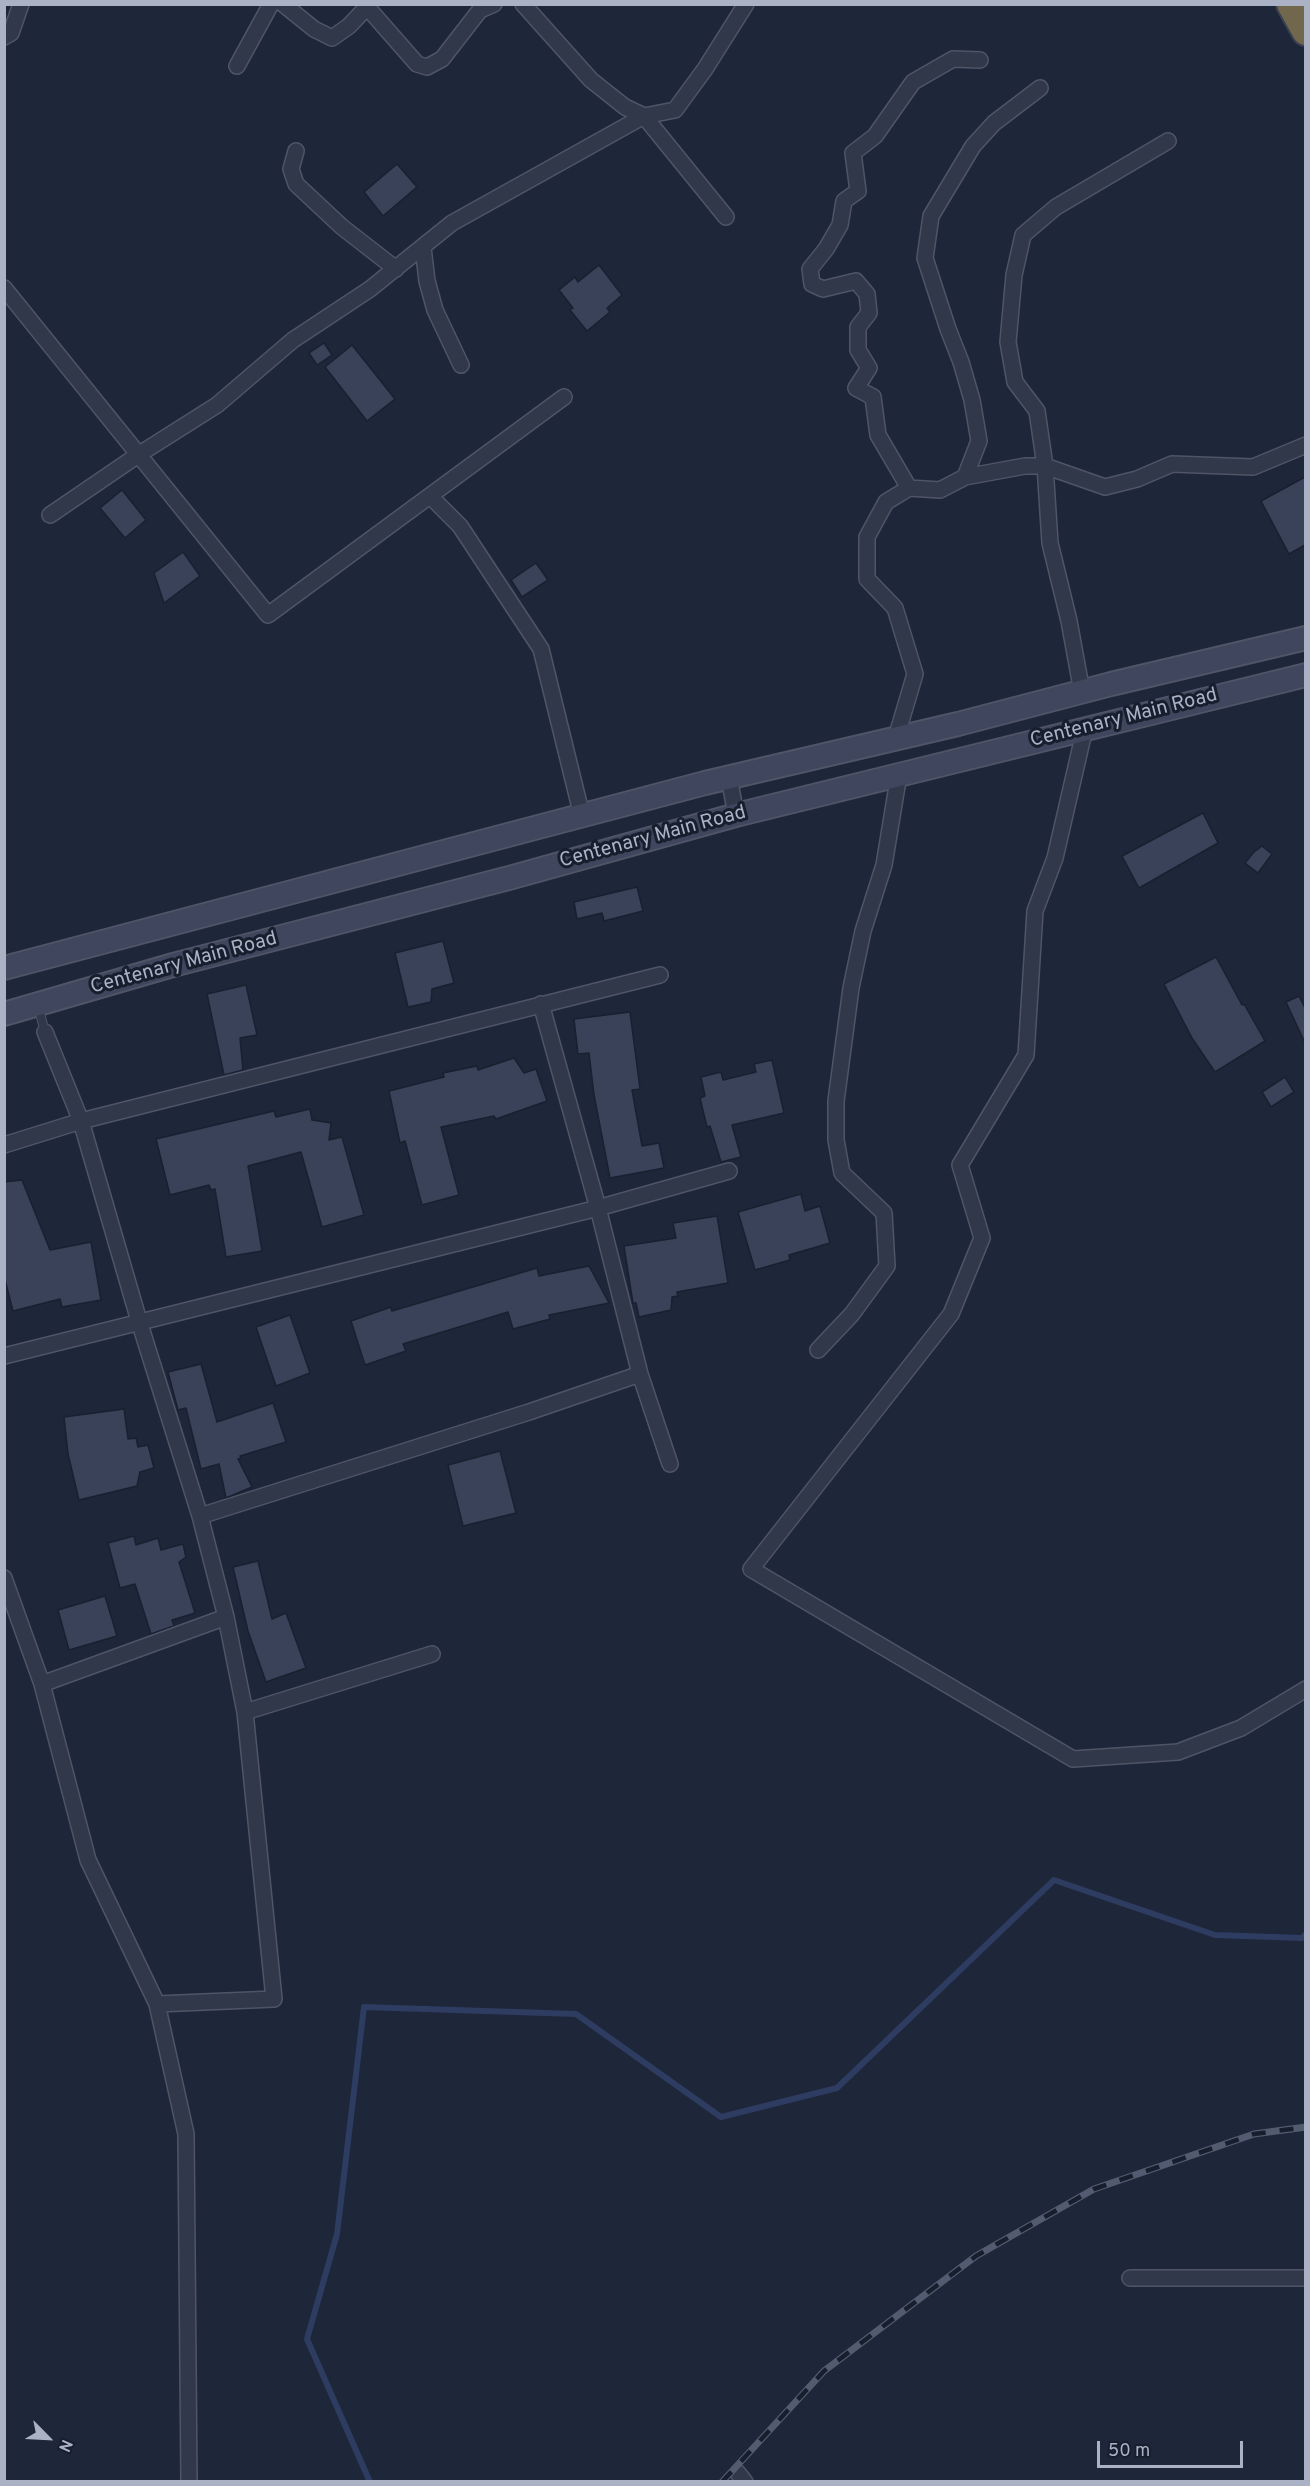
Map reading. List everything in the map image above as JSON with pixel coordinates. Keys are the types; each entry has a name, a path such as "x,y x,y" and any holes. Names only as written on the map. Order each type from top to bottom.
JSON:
{"highway":[{"path":"1291,4 1305,31"}],"street":[{"path":"4,37 11,33 21,4"},
{"path":"237,66 271,4"},
{"path":"283,4 314,29 332,38 349,26 367,7 417,64 427,67 442,58 480,10 494,4"},
{"path":"523,4 591,80 625,107 644,116 726,217"},
{"path":"50,515 217,405 293,340 370,289 452,223 644,116 675,110 705,69 746,4"},
{"path":"909,488 878,435 873,397 856,388 869,368 858,350 858,327 869,313 867,294 856,281 823,289 812,284 810,269 826,249 840,225 844,201 858,191 853,153 875,136 913,82 953,59 980,60"},
{"path":"965,477 979,441 962,362 948,329 925,258 931,216 973,146 994,123 1040,88"},
{"path":"1082,692 1069,621 1050,543 1045,466 1037,411 1015,382 1008,342 1014,275 1023,235 1056,207 1168,141"},
{"path":"296,151 291,169 296,184 342,227 396,268"},
{"path":"423,247 427,281 435,310 461,365"},
{"path":"5,293 268,615 564,397"},
{"path":"896,738 915,674 895,608 867,579 867,537 886,502 909,488 940,490 965,477 1025,466 1045,466 1105,488 1137,479 1172,464 1253,467 1305,445"},
{"path":"429,496 460,526 541,649 582,816"},
{"name":"Centenary Main Road","path":"4,968 729,777 1305,638"},
{"name":"Centenary Main Road","path":"4,1014 174,965 508,878 736,815 1305,675"},
{"path":"1085,728 1054,858 1035,911 1026,1055 960,1165 982,1238 951,1314 751,1569 1073,1759 1178,1752 1241,1728 1305,1689"},
{"path":"818,1350 852,1314 887,1266 884,1213 842,1173 836,1140 836,1101 851,988 863,931 884,865 899,774"},
{"path":"729,777 736,815"},
{"path":"4,1145 81,1121 660,975"},
{"path":"541,1004 598,1208 640,1374 670,1464"},
{"path":"45,1032 81,1121 139,1321 200,1516 226,1617 244,1712 273,1999 157,2004"},
{"path":"4,1356 598,1208 729,1171"},
{"path":"200,1516 529,1412 640,1374"},
{"path":"4,1578 42,1684 88,1860 157,2004 186,2134 189,2481"},
{"path":"42,1684 226,1617"},
{"path":"244,1712 432,1654"},
{"path":"1130,2278 1305,2278"}],"lane":[{"path":"37,1004 45,1032"}],"building":[{"path":"397,164 417,187 383,216 364,192"},
{"path":"599,265 622,295 607,308 610,312 587,331 570,310 573,308 559,290 575,277 578,282"},
{"path":"324,343 332,355 317,365 309,353"},
{"path":"352,345 395,399 367,421 325,367"},
{"path":"1305,477 1305,545 1289,554 1261,501"},
{"path":"122,490 146,520 125,538 100,508"},
{"path":"183,552 200,576 164,603 154,573"},
{"path":"536,563 548,580 522,597 511,580"},
{"path":"1203,813 1218,843 1139,888 1122,856"},
{"path":"1262,846 1272,854 1258,873 1245,863"},
{"path":"637,887 643,911 604,921 602,913 577,919 574,902"},
{"path":"443,941 454,983 432,989 431,1002 408,1007 395,953"},
{"path":"1216,957 1265,1041 1215,1072 1192,1038 1164,984"},
{"path":"246,985 257,1035 240,1038 243,1070 224,1075 207,994"},
{"path":"1299,996 1305,1008 1305,1043 1286,1002"},
{"path":"630,1012 640,1089 632,1090 642,1146 659,1143 664,1168 610,1178 594,1095 589,1053 578,1054 574,1019"},
{"path":"514,1058 524,1073 536,1069 547,1101 496,1119 494,1116 441,1127 459,1195 422,1205 405,1141 400,1143 389,1091 444,1077 443,1073 477,1066 478,1070"},
{"path":"772,1060 784,1113 732,1125 741,1157 721,1162 710,1126 707,1127 700,1098 705,1096 701,1077 721,1072 723,1080 756,1072 754,1064"},
{"path":"1285,1077 1294,1092 1271,1107 1262,1092"},
{"path":"310,1109 312,1120 331,1123 329,1140 342,1137 364,1215 322,1227 301,1152 248,1166 262,1251 226,1257 215,1189 211,1190 209,1185 170,1195 156,1139 274,1111 276,1117"},
{"path":"22,1180 50,1250 91,1242 101,1300 62,1307 60,1299 13,1311 4,1276 4,1182"},
{"path":"801,1194 805,1211 820,1206 830,1243 789,1255 790,1260 755,1270 738,1212"},
{"path":"717,1216 728,1283 677,1292 678,1296 672,1297 671,1310 639,1317 636,1303 633,1303 624,1246 676,1238 673,1223"},
{"path":"589,1266 609,1303 549,1315 550,1319 513,1329 508,1312 403,1344 406,1351 365,1365 351,1321 391,1307 392,1311 537,1268 539,1276"},
{"path":"290,1315 310,1373 276,1386 256,1327"},
{"path":"201,1364 217,1422 273,1403 286,1442 240,1456 241,1458 238,1459 252,1487 226,1498 219,1464 201,1469 186,1408 178,1410 168,1372"},
{"path":"124,1409 128,1439 136,1438 138,1447 148,1445 154,1468 140,1472 137,1486 79,1500 68,1454 64,1417"},
{"path":"500,1451 516,1513 463,1526 448,1465"},
{"path":"134,1536 136,1545 158,1538 161,1550 183,1544 186,1557 179,1562 195,1613 172,1620 174,1626 151,1634 135,1584 120,1588 108,1543"},
{"path":"258,1561 272,1619 286,1613 306,1668 266,1682 248,1631 233,1567"},
{"path":"105,1596 117,1636 69,1650 58,1610"}],"waterway":[{"path":"370,2482 307,2339 337,2234 364,2007 576,2014 721,2117 837,2088 1054,1880 1215,1935 1302,1938 1306,1934"}],"railway":[{"path":"722,2482 824,2371 976,2256 1094,2189 1254,2134 1306,2127"}]}
